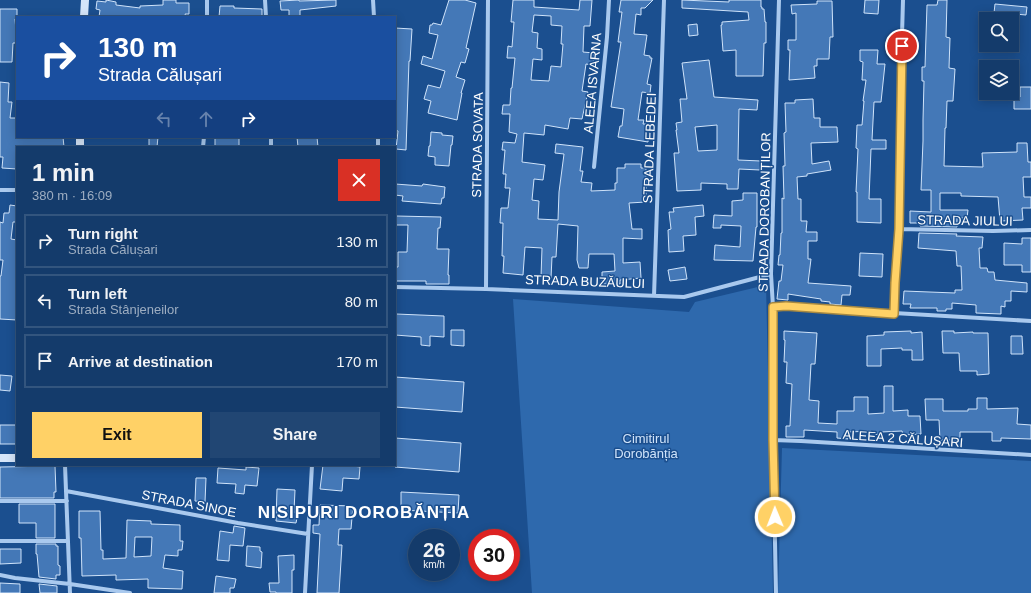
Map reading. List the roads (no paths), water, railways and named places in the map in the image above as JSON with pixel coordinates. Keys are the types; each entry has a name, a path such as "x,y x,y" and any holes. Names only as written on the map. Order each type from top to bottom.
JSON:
{"street":[{"path":"84,16 85,0"},
{"path":"207,0 207,16"},
{"path":"265,0 266,16"},
{"path":"373,0 374,16"},
{"name":"STRADA SOVATA","path":"486,289 488,0"},
{"name":"ALEEA ISVARNA","path":"594,167 607,38 609,0"},
{"name":"STRADA LEBEDEI","path":"654,296 664,0"},
{"name":"STRADA DOROBANȚILOR","path":"776,593 773,440 773,307 771,274 779,0"},
{"path":"894,314 899,229 903,0"},
{"path":"0,190 16,190"},
{"name":"STRADA JIULUI","path":"899,229 993,231 1031,230"},
{"name":"STRADA BUZĂULUI","path":"396,288 486,289 684,296 771,274"},
{"path":"773,307 786,306 894,314 1031,321"},
{"name":"ALEEA 2 CĂLUȘARI","path":"773,440 1031,455"},
{"path":"0,458 16,458"},
{"path":"65,466 70,593"},
{"path":"305,593 312,466"},
{"name":"STRADA SINOE","path":"66,491 238,523 308,534"},
{"path":"0,501 67,501"},
{"path":"0,541 68,541"},
{"path":"0,575 130,593"}],"district":[{"name":"NISIPURI DOROBĂNȚIA","path":"364,512"}],"park label":[{"name":"Cimitirul Dorobănția","path":"646,446"}]}
